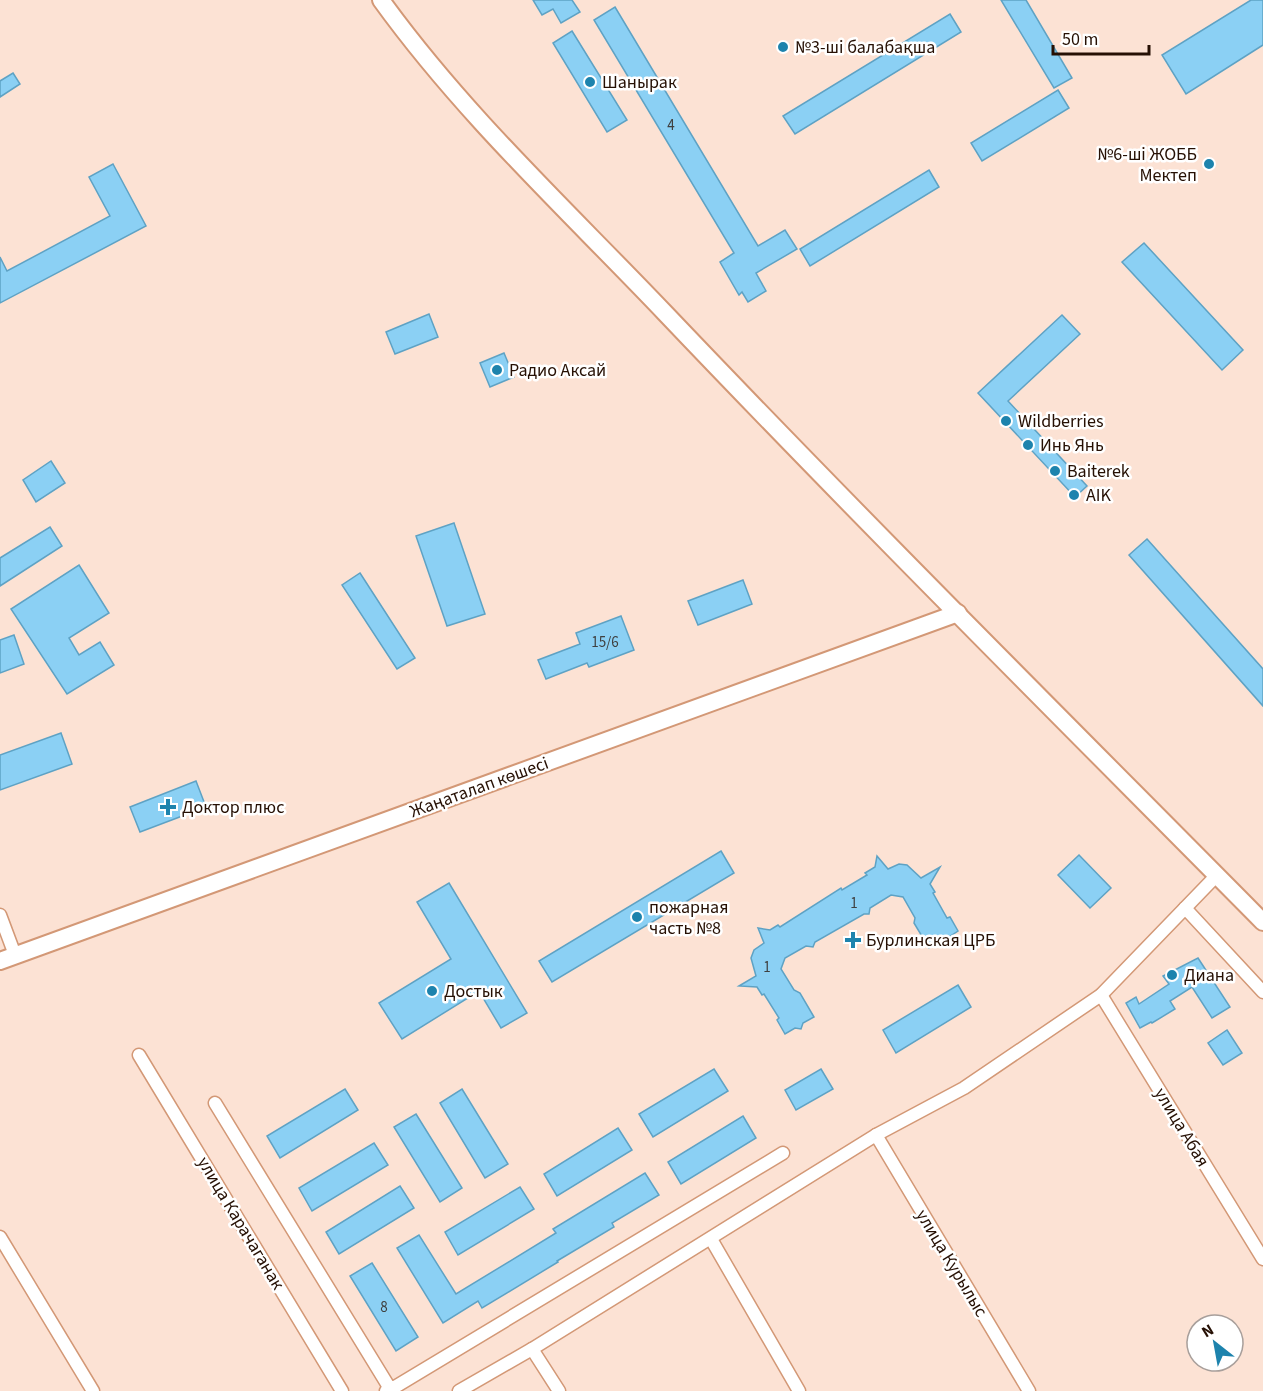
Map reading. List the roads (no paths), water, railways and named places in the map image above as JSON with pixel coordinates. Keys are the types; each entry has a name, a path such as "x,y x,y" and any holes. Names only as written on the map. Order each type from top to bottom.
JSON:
{"main road":[{"path":"381,0 408,38 468,109 742,395 1263,922"},
{"name":"Жаңаталап көшесі","path":"7,958 958,613"}],"street":[{"path":"459,1391 532,1349 876,1135 964,1088 1101,995 1216,875"},
{"path":"1185,908 1263,992"},
{"path":"0,915 7,958"},
{"name":"улица Абая","path":"1101,995 1263,1259"},
{"name":"улица Карачаганак","path":"139,1055 342,1391"},
{"path":"215,1103 387,1389 395,1387 783,1153"},
{"name":"улица Курылыс","path":"876,1135 1029,1391"},
{"path":"0,1237 93,1391"},
{"path":"711,1239 800,1391"},
{"path":"532,1349 558,1391"}],"place":[{"name":"№3-ші балабақша","path":"783,47"},
{"name":"Шанырак","path":"590,82"},
{"name":"№6-ші ЖОББ Мектеп","path":"1209,164"},
{"name":"Радио Аксай","path":"497,370"},
{"name":"Wildberries","path":"1006,421"},
{"name":"Инь Янь","path":"1028,445"},
{"name":"Baiterek","path":"1055,471"},
{"name":"AIK","path":"1074,495"},
{"name":"Доктор плюс","path":"168,807"},
{"name":"пожарная часть №8","path":"637,917"},
{"name":"Бурлинская ЦРБ","path":"853,940"},
{"name":"Диана","path":"1172,975"},
{"name":"Достык","path":"432,991"}]}
